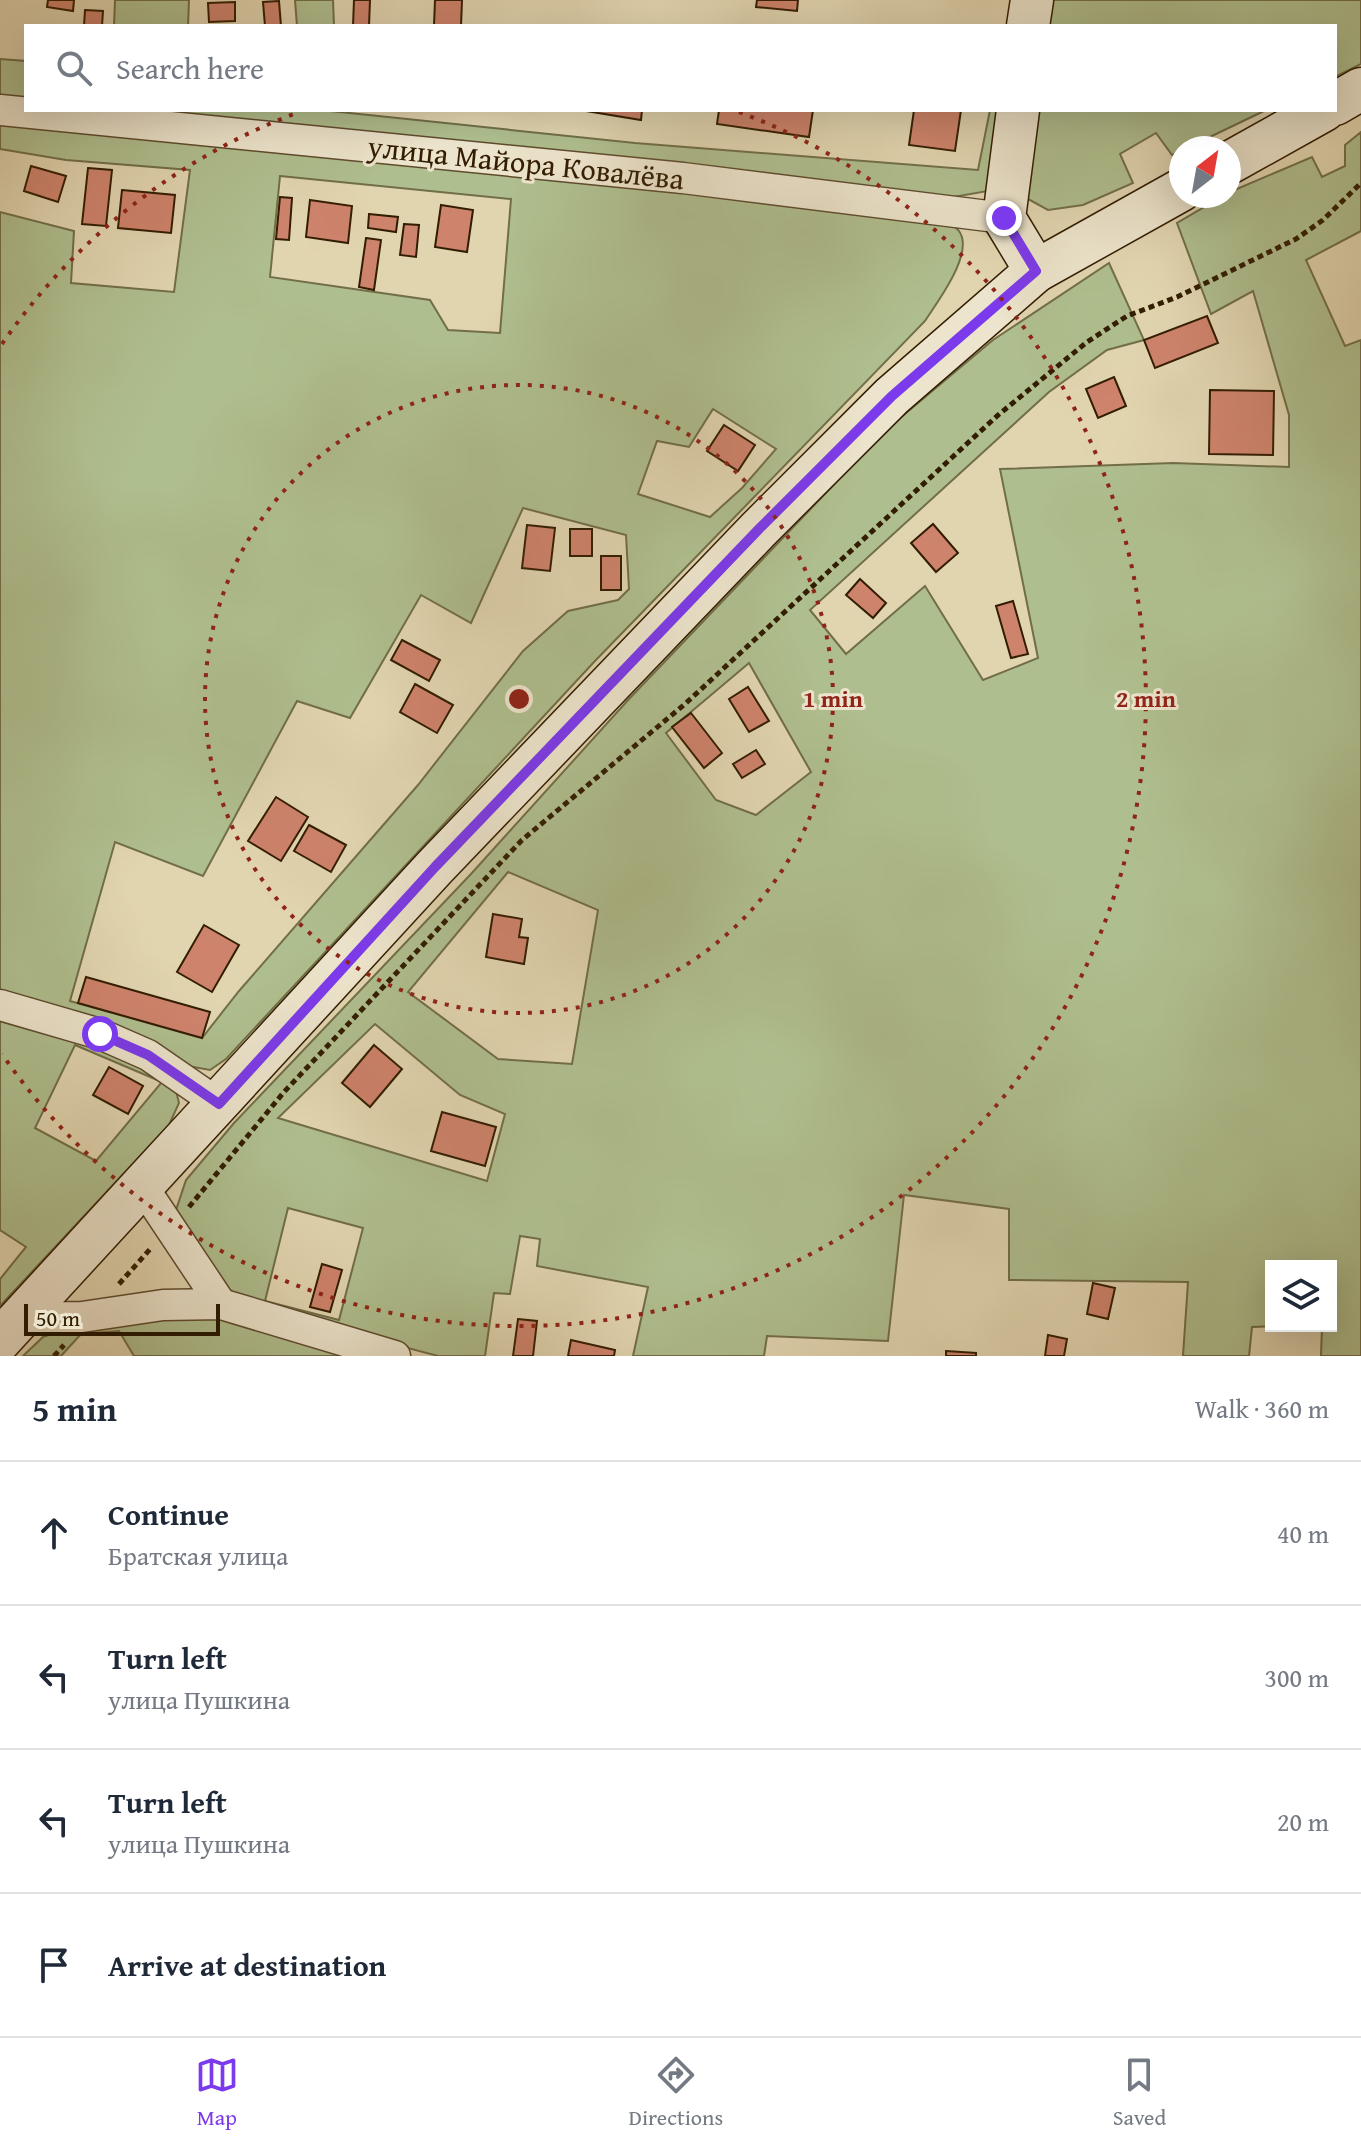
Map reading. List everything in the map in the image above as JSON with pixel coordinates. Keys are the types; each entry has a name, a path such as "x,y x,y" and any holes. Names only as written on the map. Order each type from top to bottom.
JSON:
{"main road":[{"path":"1028,24 1032,0"},
{"path":"1337,103 1361,89"},
{"path":"1018,112 1004,218 1036,271"},
{"path":"1241,156 1320,112"},
{"path":"10,1329 435,867 758,530 892,396 1036,271 1169,197"}],"street":[{"name":"улица Майора Ковалёва","path":"0,110 683,178 1004,218"},
{"path":"0,1005 100,1034 148,1055 219,1104"},
{"path":"143,1187 221,1304"},
{"path":"10,1329 163,1305 221,1304 395,1356"}],"path":[{"path":"54,1356 171,1229 284,1092 522,840 685,704 997,416 1097,336 1127,316 1177,297 1296,239 1323,220 1361,183"}],"green space":[{"path":"115,0 189,0 188,24 114,24"},
{"path":"295,0 333,0 334,24 297,24"},
{"path":"1046,0 1361,0 1361,64 1337,76 1337,24 1043,24"},
{"path":"0,59 24,61 24,101 0,98"},
{"path":"134,112 340,112 635,143 978,170 990,112 1003,112 988,191 942,199"},
{"path":"1032,112 1262,112 1212,136 1169,136 1169,151 1156,133 1120,154 1133,183 1083,205 1048,210 1028,199 1022,181"},
{"path":"0,119 945,219 959,231 963,240 962,252 952,277 925,321 594,662 226,1059 210,1070 188,1066 0,1000 0,212 74,231 71,283 174,292 190,170 66,160 0,149","holes":["280,176 511,199 500,333 448,330 430,300 270,277","713,409 776,449 742,488 710,517 638,494 657,441 689,447","523,508 626,535 629,589 618,600 568,611 523,651 418,785 202,1038 70,1001 115,842 203,876 297,701 350,718 421,595 471,623"]},
{"path":"1361,132 1361,231 1306,260 1345,346 1361,340 1361,1356 1321,1356 1322,1332 1337,1332 1337,1260 1265,1260 1265,1327 1252,1327 1249,1356 1183,1356 1188,1282 1009,1280 1009,1209 904,1195 888,1341 767,1336 764,1356 633,1356 648,1287 537,1266 540,1239 520,1236 510,1294 494,1293 485,1356 438,1356 227,1300 176,1210 186,1180 234,1123 471,874 629,699 887,429 993,340 1109,263 1144,340 1107,350 1049,392 810,610 846,654 925,586 983,680 1038,658 1000,469 1173,463 1289,467 1289,415 1253,291 1211,314 1177,223 1203,208 1241,208 1241,187 1312,157 1322,177 1345,166 1345,145","holes":["749,663 811,772 756,815 716,800 666,733","508,872 598,910 572,1064 498,1059 408,992","375,1024 460,1095 505,1114 487,1181 278,1118","288,1208 363,1228 339,1320 265,1301"]},
{"path":"0,1011 100,1039 174,1083 179,1103 169,1125 0,1306 0,1279 26,1247 0,1230","holes":["75,1045 162,1082 96,1161 35,1128"]},
{"path":"217,1311 373,1356 134,1356 119,1331 81,1334 61,1356 23,1356 43,1337 81,1324"}],"building":[{"path":"48,0 74,0 73,11 47,7"},
{"path":"354,0 370,0 369,24 353,24"},
{"path":"435,0 462,0 461,24 434,24"},
{"path":"757,0 798,0 797,11 756,7"},
{"path":"279,1 281,24 265,24 263,2"},
{"path":"235,2 235,21 209,22 208,3"},
{"path":"85,10 103,11 102,24 84,24"},
{"path":"592,112 642,112 641,120"},
{"path":"719,112 813,112 809,137 717,124"},
{"path":"914,112 961,112 955,151 909,145"},
{"path":"31,166 66,176 58,202 24,191"},
{"path":"88,168 112,170 106,226 82,224"},
{"path":"122,190 175,195 171,233 118,228"},
{"path":"280,197 292,198 289,240 276,239"},
{"path":"310,200 352,206 348,243 306,237"},
{"path":"441,205 473,210 467,252 435,247"},
{"path":"369,214 398,217 396,232 368,228"},
{"path":"404,224 419,225 416,257 400,255"},
{"path":"366,238 381,240 374,290 359,287"},
{"path":"1207,316 1218,343 1155,368 1144,340"},
{"path":"1114,377 1126,406 1098,418 1086,389"},
{"path":"1210,390 1274,391 1273,455 1209,454"},
{"path":"724,425 755,445 738,471 707,451"},
{"path":"933,524 958,553 936,572 911,543"},
{"path":"527,525 555,528 550,571 522,568"},
{"path":"570,529 592,529 592,556 570,556"},
{"path":"601,556 621,556 621,590 601,590"},
{"path":"860,579 886,603 873,618 846,595"},
{"path":"1013,601 1028,654 1011,658 996,606"},
{"path":"402,640 440,660 429,681 391,660"},
{"path":"415,684 453,705 437,733 400,712"},
{"path":"748,687 769,721 749,732 729,699"},
{"path":"691,713 722,753 704,768 672,727"},
{"path":"756,750 765,764 742,778 733,764"},
{"path":"276,797 308,817 281,861 248,841"},
{"path":"309,825 346,845 331,872 294,851"},
{"path":"493,914 522,919 519,937 528,938 524,964 486,957"},
{"path":"204,925 239,945 212,992 177,972"},
{"path":"86,977 210,1012 202,1038 78,1003"},
{"path":"374,1045 402,1069 370,1107 342,1083"},
{"path":"109,1067 143,1086 128,1114 93,1095"},
{"path":"442,1112 496,1127 485,1166 431,1151"},
{"path":"322,1264 342,1270 330,1312 310,1307"},
{"path":"1093,1283 1115,1288 1108,1319 1087,1314"},
{"path":"518,1319 537,1321 533,1356 513,1356"},
{"path":"1048,1335 1067,1339 1064,1356 1045,1356"},
{"path":"571,1340 615,1350 614,1356 568,1356"},
{"path":"946,1351 976,1353 976,1356 946,1356"}],"route":[{"path":"100,1034 148,1055 219,1104 435,867 758,530 892,396 1036,271 1004,218"}]}
